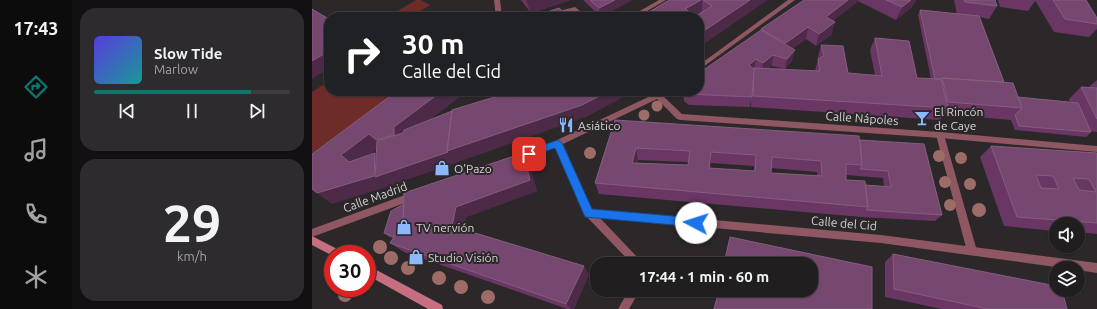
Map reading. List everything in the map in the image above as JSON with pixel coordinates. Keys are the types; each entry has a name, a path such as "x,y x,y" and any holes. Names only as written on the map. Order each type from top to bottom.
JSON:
{"main road":[{"path":"312,240 324,246"},
{"path":"376,276 423,306 438,309"}],"street":[{"path":"497,0 498,12"},
{"path":"641,12 663,0"},
{"path":"704,64 792,0"},
{"path":"562,12 575,9 578,12"},
{"path":"507,162 558,143 658,96"},
{"name":"Calle Nápoles","path":"658,96 680,117 940,135 1097,149"},
{"path":"940,135 972,251"},
{"path":"558,143 588,213 631,257"},
{"name":"Calle Madrid","path":"312,233 420,194"},
{"name":"Calle del Cid","path":"588,213 880,239 1097,268"},
{"path":"623,309 631,297"}],"shaded area":[{"path":"416,0 421,0 430,5 419,12 396,12"},
{"path":"324,84 324,96 391,96 312,153 312,92"}],"building":[{"path":"590,0 615,0 599,8"},
{"path":"669,0 701,0 685,9 690,12 649,12"},
{"path":"703,0 750,0 704,31 704,12 702,12 712,6"},
{"path":"804,0 848,0 826,17 835,22 819,34 808,27 786,43 761,29"},
{"path":"886,0 911,0 902,7"},
{"path":"964,0 995,0 997,6 965,2"},
{"path":"1053,0 1086,0 1097,18 1097,24 1065,19"},
{"path":"559,8 563,12 547,12"},
{"path":"312,9 324,16 324,54 312,61"},
{"path":"920,10 979,16 1004,82 942,78 935,79"},
{"path":"761,30 795,50 787,59 773,55 763,63 756,59 749,65 754,69 752,97 704,95 704,70"},
{"path":"875,38 909,41 917,78 941,79 948,108 753,96 754,68 820,71 818,59 824,56 821,45 843,46 848,73 882,76"},
{"path":"942,78 1013,83 1022,108 948,102"},
{"path":"1081,87 1097,88 1097,119"},
{"path":"390,96 435,96 394,127 394,135 376,140 369,134 341,155 349,162 375,153 374,176 317,193 312,189 312,154"},
{"path":"498,96 599,96 582,105 447,151 452,110"},
{"path":"1018,97 1078,103 1091,132 1019,126 1015,115 1022,108"},
{"path":"452,111 448,152 375,177 377,141 403,133 404,130"},
{"path":"615,120 859,136 862,165 846,164 846,180 865,181 868,207 595,183","holes":["636,148 690,151 688,165 632,163","711,152 756,155 755,171 709,168","772,157 821,161 822,176 771,173"]},
{"path":"860,140 924,144 942,215 866,210 868,207 865,185 891,187 888,171 860,169 862,165"},
{"path":"991,146 1097,153 1097,223 1085,222 1085,217 1049,217 1049,219 1017,217","holes":["1036,175 1053,176 1059,189 1041,188","1073,178 1089,179 1096,192 1079,190"]},
{"path":"523,153 530,180 456,207 452,226 584,266 566,304 390,243 403,223 404,193"},
{"path":"404,204 403,223 394,237 384,233 391,211"},
{"path":"730,237 872,267 872,309 714,309 717,297 818,297 818,257 726,257"},
{"path":"893,254 1049,285 1049,297 1064,297 1067,309 988,309 894,289"}],"place":[{"name":"El Rincón de Caye","path":"922,118"},
{"name":"Asiático","path":"566,125"},
{"name":"O'Pazo","path":"442,168"},
{"name":"TV nervión","path":"404,227"},
{"name":"Studio Visión","path":"416,257"}],"route":[{"path":"529,154 558,143 588,213 696,223"}]}
